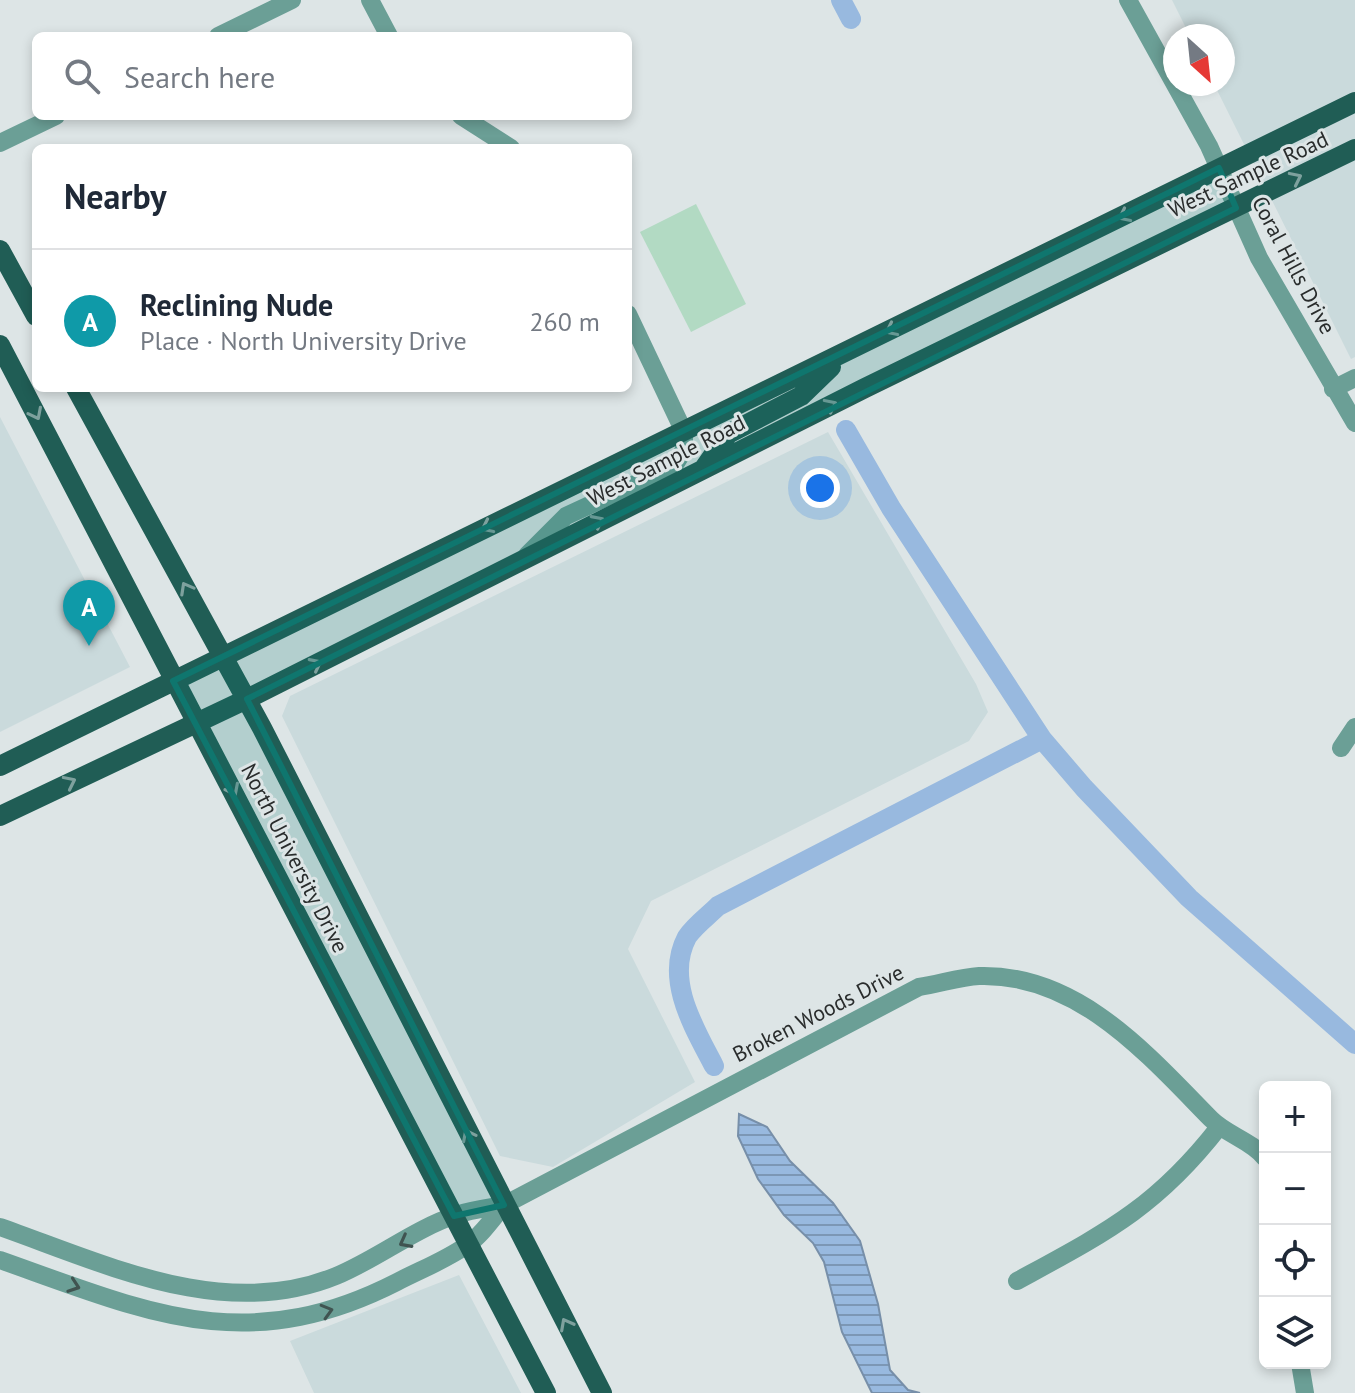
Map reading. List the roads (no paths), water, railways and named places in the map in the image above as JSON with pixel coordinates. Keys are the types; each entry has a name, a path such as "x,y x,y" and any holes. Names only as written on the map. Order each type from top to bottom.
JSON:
{"main road":[{"name":"West Sample Road","path":"0,766 1355,102"},
{"name":"West Sample Road","path":"0,816 247,699 704,468 1355,149"},
{"path":"0,250 32,309"},
{"name":"North University Drive","path":"0,345 546,1393"},
{"path":"704,468 728,434 801,396 845,353"},
{"name":"North University Drive","path":"78,392 247,699 602,1393"}],"street":[{"path":"226,32 292,0"},
{"path":"370,0 387,32"},
{"name":"Coral Hills Drive","path":"1128,0 1219,168 1259,258 1355,423"},
{"path":"0,143 48,120"},
{"path":"467,120 505,144"},
{"path":"524,559 566,516 674,466 684,450 684,432 632,322"},
{"path":"1333,389 1355,378"},
{"path":"1341,748 1355,727"},
{"name":"Broken Woods Drive","path":"0,1227 187,1289 244,1293 276,1291 333,1277 454,1216 504,1205 919,987 979,976 1036,982 1086,1005 1157,1064 1219,1127 1259,1154"},
{"path":"1017,1281 1115,1228 1149,1203 1188,1167 1219,1127"},
{"name":"Broken Woods Drive","path":"0,1260 173,1318 209,1323 267,1323 344,1306 387,1287 469,1244 504,1205"},
{"path":"372,1259 387,1287"},
{"path":"173,1318 187,1289"},
{"path":"1301,1369 1305,1393"}],"water":[{"path":"739,1114 767,1127 790,1161 833,1203 860,1241 878,1304 890,1370 908,1390 920,1393 872,1393 842,1332 824,1262 813,1243 784,1215 758,1179 738,1136"}],"waterway":[{"path":"841,0 851,19"},
{"path":"846,430 891,508 1042,739 1084,788 1189,898 1355,1044"},
{"path":"714,1066 691,1020 680,987 681,953 687,937 698,925 718,906 1042,739"}],"place":[{"name":"Reclining Nude","path":"89,646"}]}
